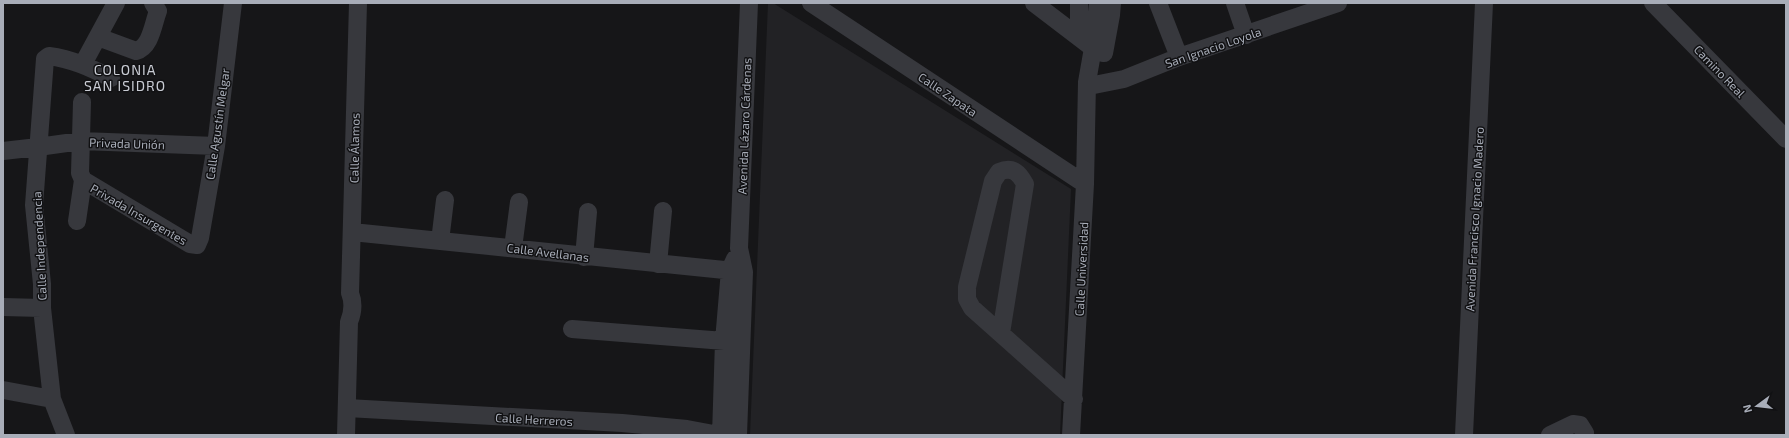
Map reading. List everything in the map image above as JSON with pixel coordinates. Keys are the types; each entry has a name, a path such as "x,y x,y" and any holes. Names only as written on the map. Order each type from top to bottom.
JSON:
{"street":[{"path":"111,78 83,64 116,3"},
{"path":"98,37 136,51 141,50 146,46 158,11 153,3"},
{"name":"Calle Agustín Melgar","path":"197,245 216,146 233,3"},
{"name":"Calle Álamos","path":"346,435 349,322 352,314 352,299 350,293 358,3"},
{"name":"Avenida Lázaro Cárdenas","path":"720,435 724,341 737,271 739,248 749,3"},
{"name":"Calle Zapata","path":"811,3 1085,184"},
{"path":"1034,3 1098,51"},
{"path":"1079,3 1079,37"},
{"name":"Calle Universidad","path":"1098,3 1098,51"},
{"name":"Calle Universidad","path":"1071,435 1085,184 1086,103 1098,51 1111,15 1112,3"},
{"path":"1158,3 1179,57"},
{"path":"1235,3 1246,35"},
{"name":"San Ignacio Loyola","path":"1090,84 1124,78 1179,57 1246,35 1317,7 1338,3"},
{"name":"Avenida Francisco Ignacio Madero","path":"1464,435 1484,3"},
{"name":"Camino Real","path":"1653,3 1786,138"},
{"name":"Calle Independencia","path":"66,435 52,398 42,308 42,284 34,205 45,59 49,56 83,64"},
{"path":"77,221 83,180 80,173 82,102"},
{"name":"Privada Unión","path":"3,150 81,141 216,146"},
{"path":"1001,333 1025,184 1019,173 1012,170 999,172 993,181 967,286 967,299 972,308 1074,398"},
{"name":"Privada Insurgentes","path":"83,180 190,244 197,245"},
{"path":"440,241 445,200"},
{"path":"513,248 519,202"},
{"path":"658,264 662,211"},
{"path":"584,257 588,212"},
{"name":"Calle Avellanas","path":"352,232 513,248 584,257 737,271"},
{"name":"Avenida Lázaro Cárdenas","path":"737,271 743,343 738,435"},
{"path":"3,307 42,308"},
{"path":"572,329 743,343"},
{"path":"3,390 52,398"},
{"name":"Calle Herreros","path":"347,408 622,423 687,429 720,435"},
{"path":"1550,435 1573,424 1580,425 1585,433 1584,435"}],"shaded area":[{"path":"768,3 773,3 1071,189 1060,435 750,435"}],"district":[{"name":"COLONIA SAN ISIDRO","path":"125,78"}]}
